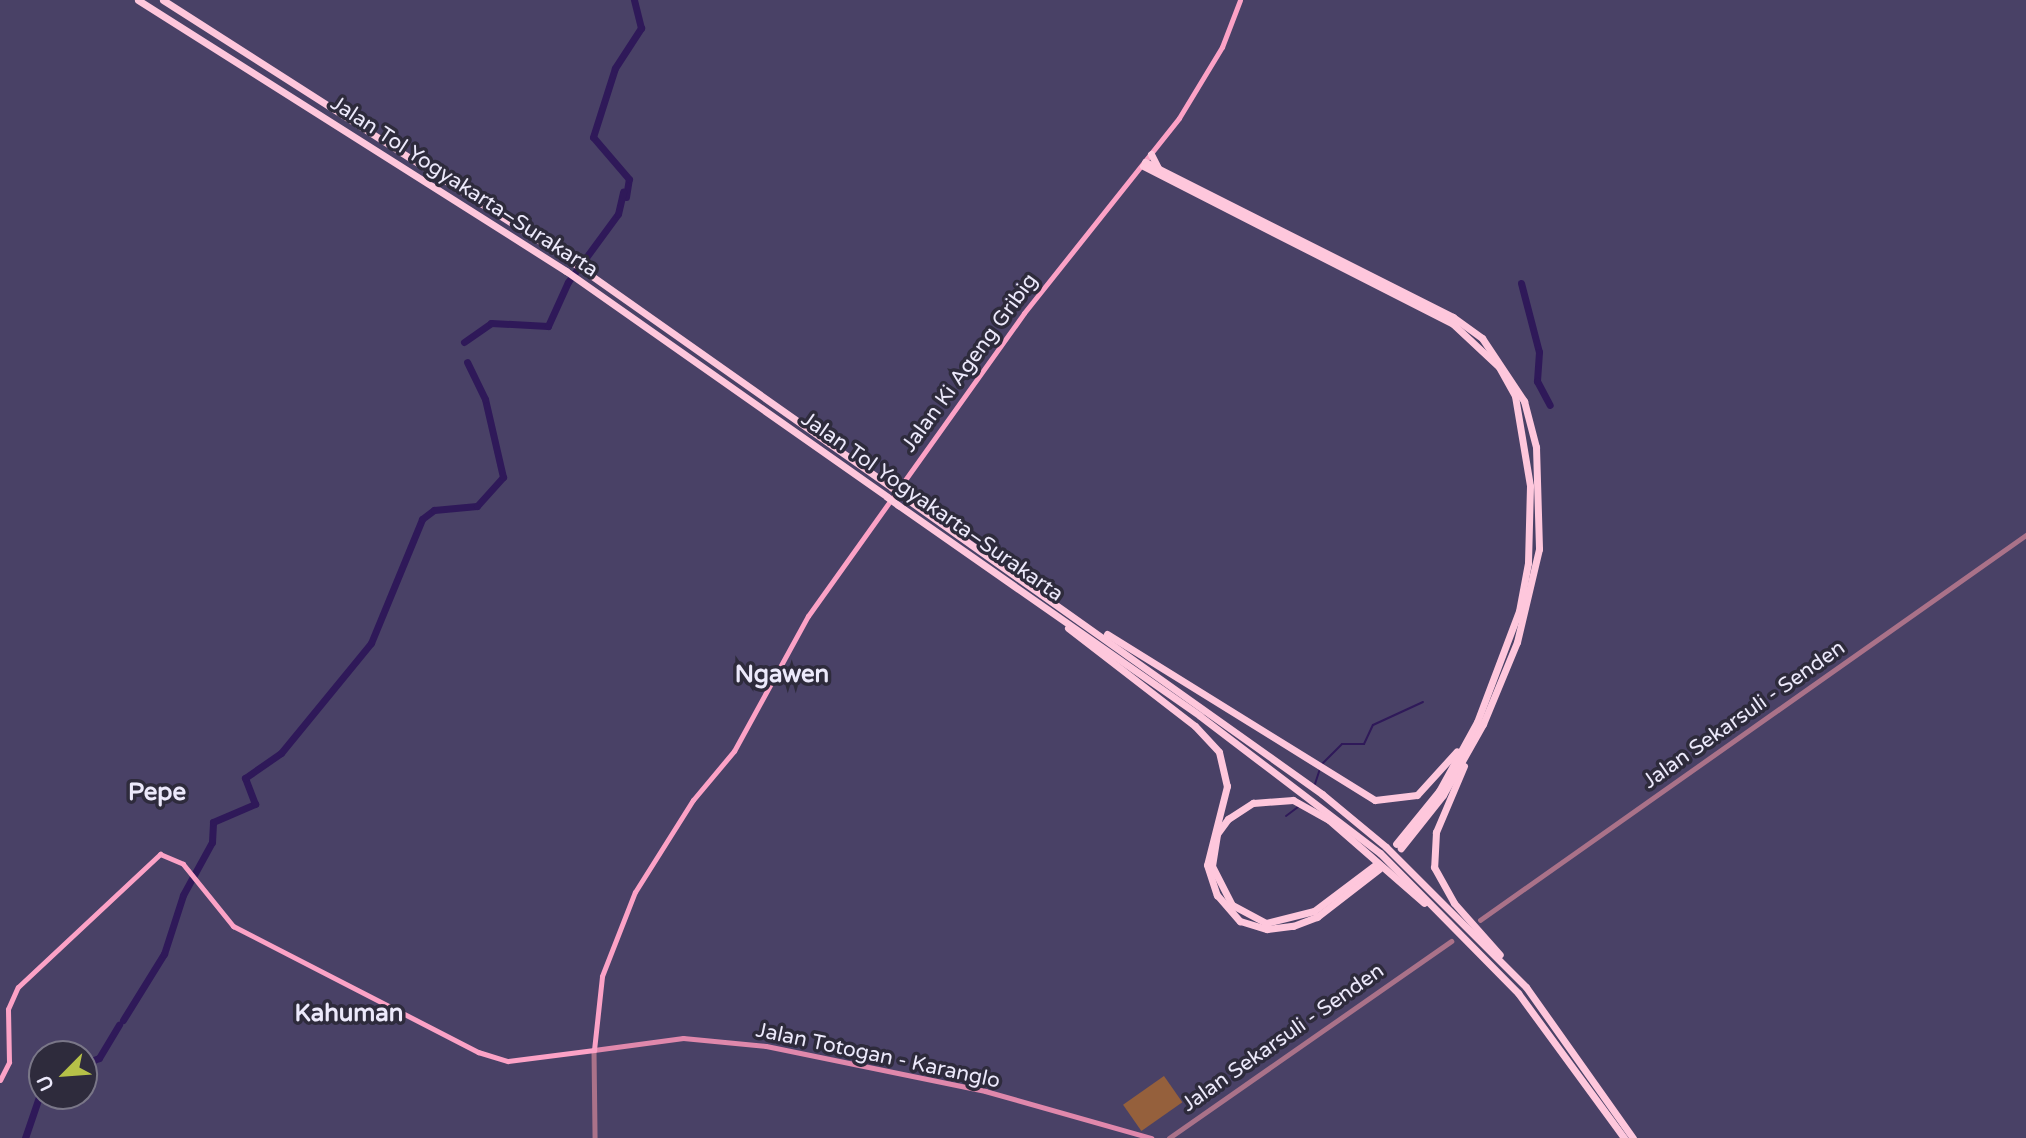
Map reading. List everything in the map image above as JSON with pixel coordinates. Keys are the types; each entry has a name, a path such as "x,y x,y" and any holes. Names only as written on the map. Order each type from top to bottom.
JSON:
{"highway":[{"name":"Jalan Tol Yogyakarta–Surakarta","path":"138,0 566,271 979,559 1318,802 1477,949 1575,1060"},
{"name":"Jalan Tol Yogyakarta–Surakarta","path":"163,0 572,262 1322,794 1398,858 1526,987 1591,1084 1623,1138"},
{"path":"171,0 203,26"},
{"path":"1151,154 1155,170"},
{"path":"1142,166 1155,170 1453,324 1504,376 1526,439 1528,563 1503,668 1436,832 1434,867 1454,903 1526,987"},
{"path":"979,559 1195,726 1219,752 1227,786 1206,864 1217,895 1240,921 1267,929 1293,926 1317,916 1377,867 1314,911 1266,923 1231,905 1212,866 1217,834 1228,818 1253,803 1293,800 1329,820 1477,949"},
{"path":"1034,588 1375,800 1402,801 1427,788 1480,723"},
{"path":"1398,846 1439,791 1480,723"},
{"name":"Jalan Tol Yogyakarta–Surakarta","path":"1591,1084 1633,1138"}],"main road":[{"name":"Jalan Ki Ageng Gribig","path":"594,1050 602,976 635,892 693,800 734,751 832,581 1024,313 1151,154 1222,47 1240,0"},
{"path":"0,1080 9,1062 9,1003 25,978 154,856 175,858 233,926 478,1052 508,1061 594,1050"},
{"name":"Jalan Totogan - Karanglo","path":"594,1050 700,1039 981,1090 1152,1138"}],"street":[{"name":"Jalan Sekarsuli - Senden","path":"1480,920 2026,535"},
{"name":"Jalan Sekarsuli - Senden","path":"1170,1138 1451,941"},
{"path":"594,1050 595,1138"}],"shaded area":[{"path":"1164,1076 1182,1102 1141,1131 1123,1105"}],"waterway":[{"path":"626,197 629,179 593,137 615,68 641,28 634,0"},
{"path":"464,342 491,323 548,326 568,282 618,214 623,192"},
{"path":"1521,283 1539,352 1537,381 1550,405"},
{"path":"123,1020 164,954 183,895 212,842 213,822 255,804 245,778 281,753 371,643 422,519 434,510 477,506 503,477 485,399 467,362"},
{"path":"1322,764 1342,744 1364,744 1373,725 1423,702"},
{"path":"1315,784 1320,769"},
{"path":"1286,816 1298,807"},
{"path":"98,1058 119,1025"},
{"path":"25,1138 35,1110"}],"district":[{"name":"Ngawen","path":"782,675"},
{"name":"Pepe","path":"157,793"},
{"name":"Kahuman","path":"349,1014"}]}
